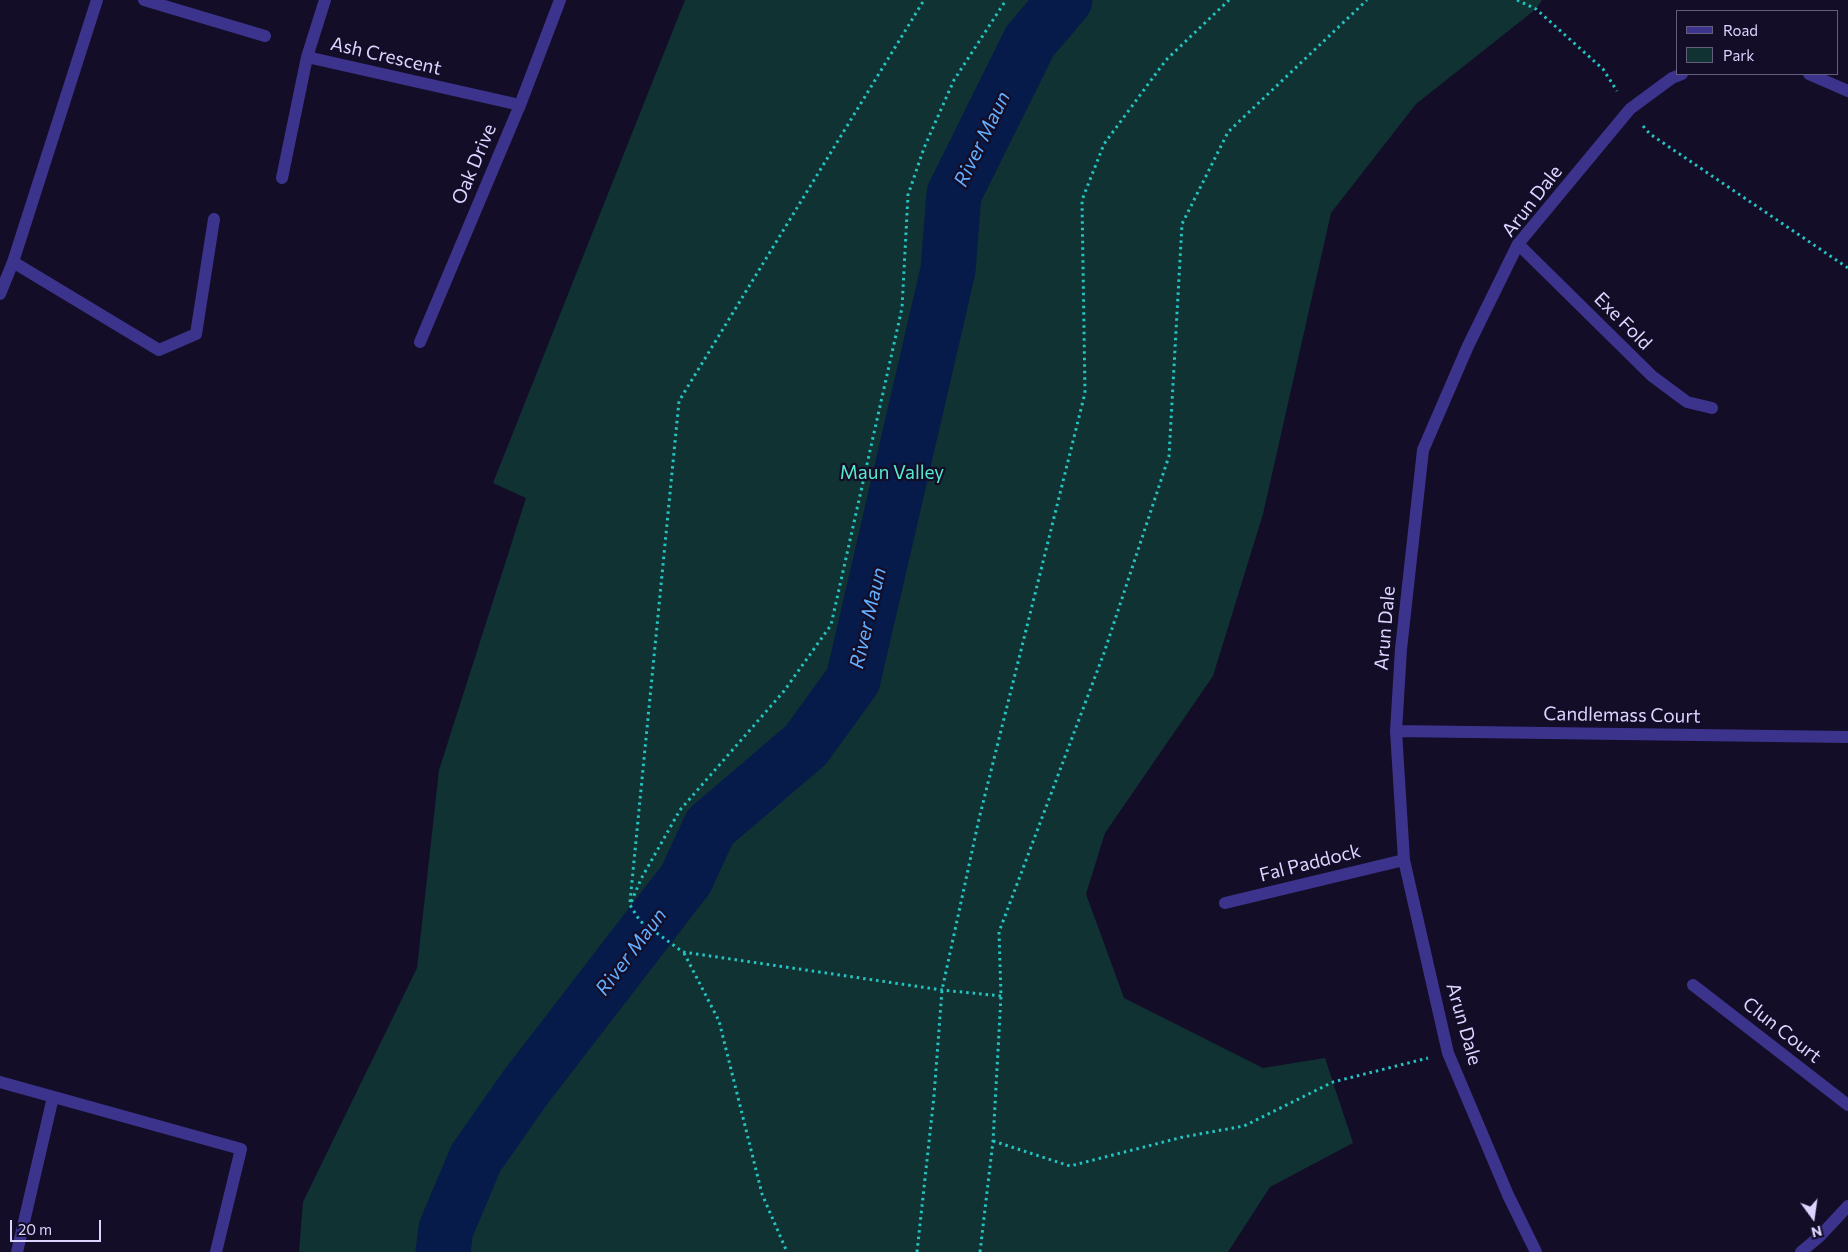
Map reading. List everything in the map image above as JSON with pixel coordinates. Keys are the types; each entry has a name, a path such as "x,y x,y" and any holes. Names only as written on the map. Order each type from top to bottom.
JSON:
{"street":[{"path":"0,294 13,262 97,0"},
{"path":"144,0 265,36"},
{"path":"307,57 326,0"},
{"name":"Oak Drive","path":"420,342 520,105 560,0"},
{"name":"Ash Crescent","path":"282,178 307,57 520,105"},
{"name":"Arun Dale","path":"1536,1252 1508,1195 1448,1052 1404,860 1396,731 1401,649 1423,450 1468,346 1518,244 1630,109 1672,78 1680,75"},
{"path":"1811,75 1848,91"},
{"path":"13,262 159,350 196,334 214,218"},
{"name":"Exe Fold","path":"1518,244 1652,376 1688,402 1712,408"},
{"name":"Candlemass Court","path":"1396,731 1848,737"},
{"name":"Fal Paddock","path":"1225,903 1404,860"},
{"name":"Clun Court","path":"1693,985 1848,1105"},
{"path":"0,1082 242,1149 216,1252"},
{"path":"17,1252 53,1097"},
{"path":"1801,1252 1820,1236 1848,1206"}],"path":[{"path":"786,1252 762,1194 719,1021 683,952 640,921 630,905 679,401 924,0"},
{"path":"630,905 641,879 680,810 784,692 831,625 902,308 908,194 924,148 954,80 1006,0"},
{"path":"917,1252 934,1096 942,990 979,819 1085,393 1082,200 1104,144 1166,60 1229,0"},
{"path":"980,1252 993,1141 1001,996 999,932 1104,652 1169,456 1182,224 1228,132 1367,0"},
{"path":"1517,0 1536,9 1602,69 1650,134 1848,268"},
{"path":"683,952 942,990 1001,996"},
{"path":"993,1141 1070,1166 1184,1137 1244,1126 1333,1082 1448,1052"}],"green space":[{"name":"Maun Valley","path":"685,0 1542,0 1536,9 1416,104 1331,213 1263,514 1213,676 1105,833 1086,894 1124,998 1263,1068 1325,1058 1353,1143 1270,1187 1228,1252 299,1252 303,1202 417,968 439,770 526,498 493,483"}],"waterway":[{"name":"River Maun","path":"443,1252 446,1229 476,1158 525,1088 686,879 710,827 806,745 853,680 948,270 954,194 1030,41 1065,0"}]}
